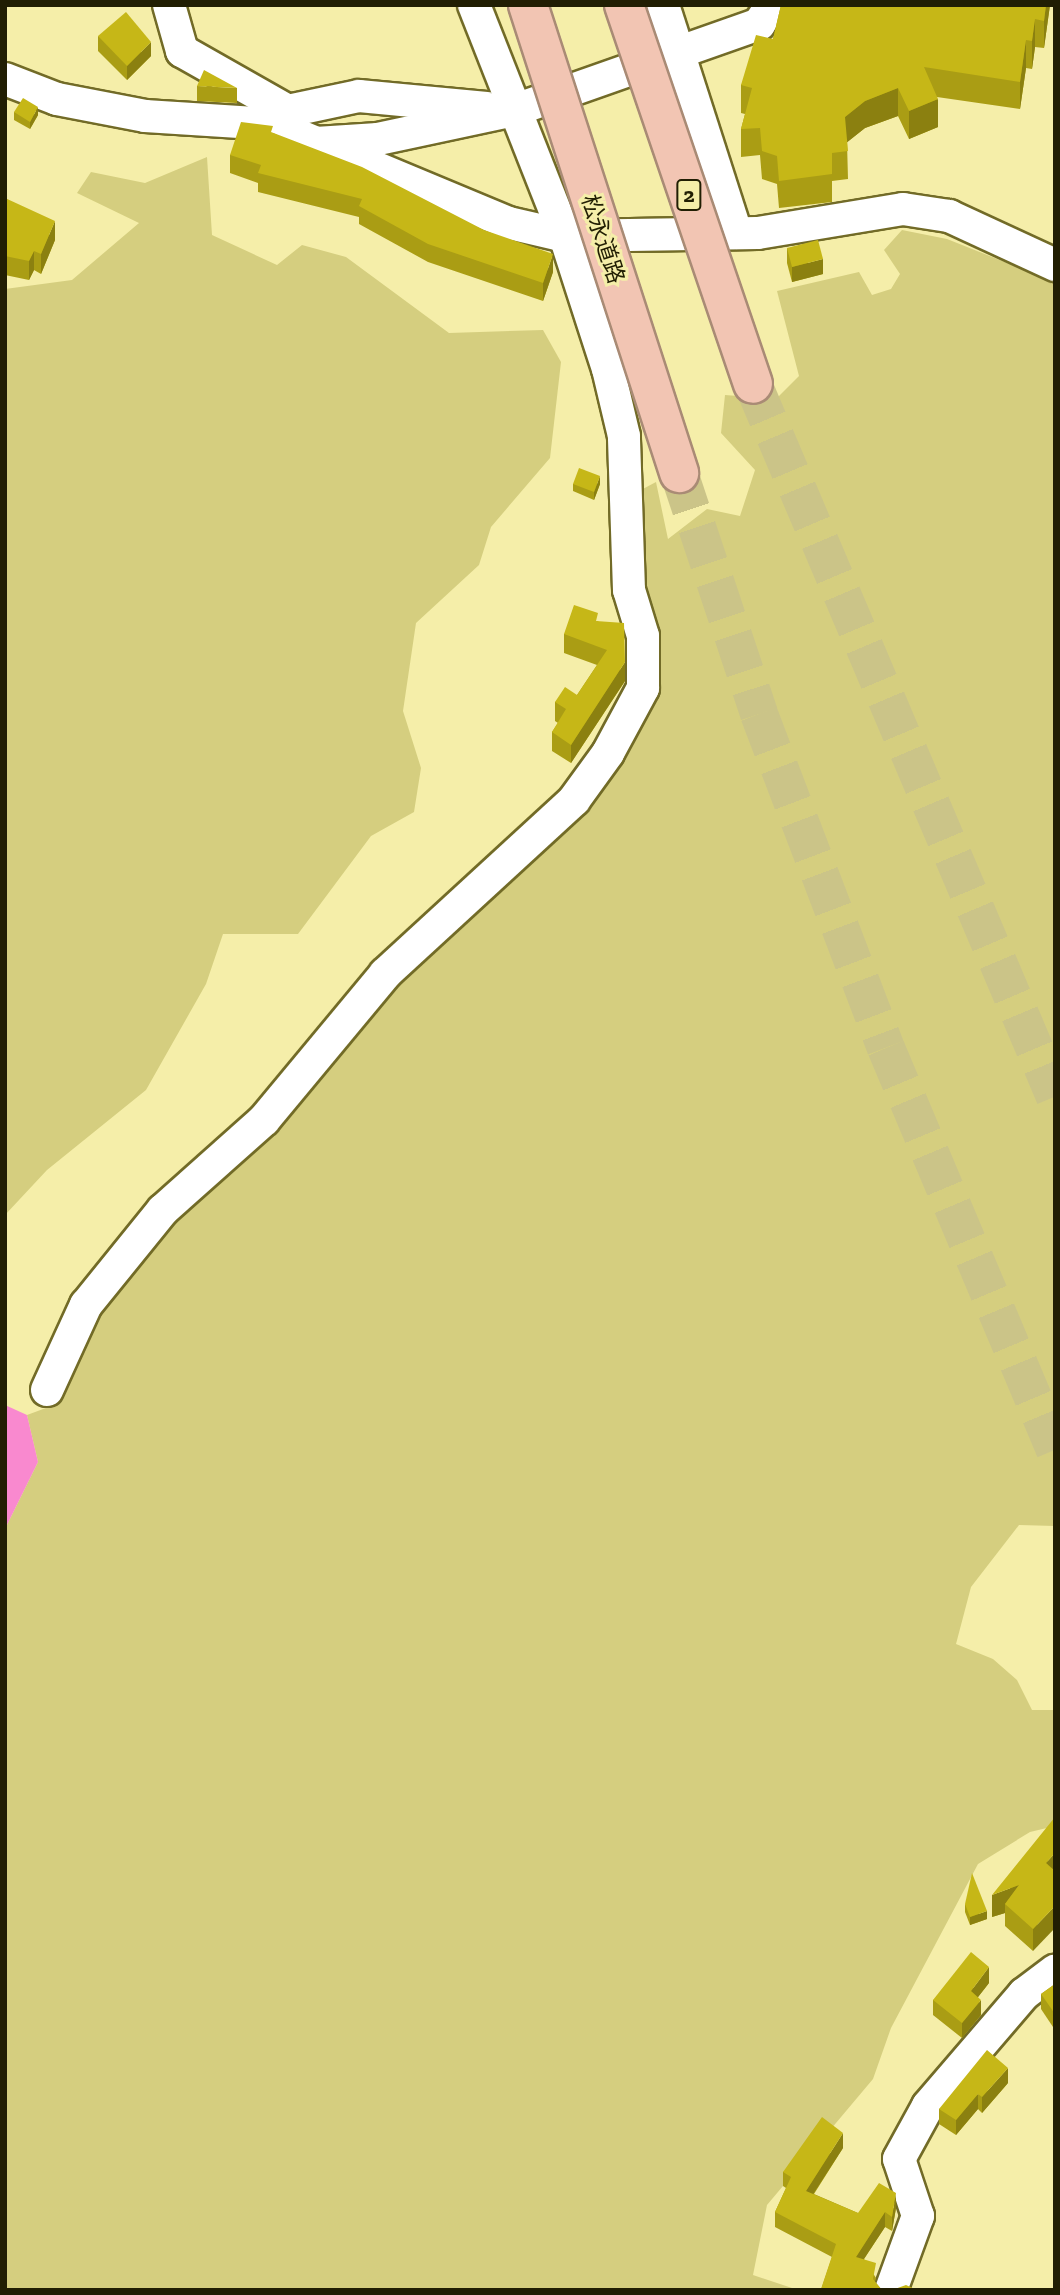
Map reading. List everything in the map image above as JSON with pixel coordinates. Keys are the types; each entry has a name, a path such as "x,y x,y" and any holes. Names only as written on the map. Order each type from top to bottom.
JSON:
{"highway":[{"path":"511,5 586,187"},
{"name":"松永道路","path":"528,5 679,473"},
{"name":"2","path":"624,5 754,384"}],"street":[{"path":"169,5 182,51 288,111 359,96 515,110"},
{"path":"47,1390 86,1305 163,1210 264,1120 385,974 574,800 608,753 643,688 643,636 629,590 624,436 565,236 474,5"},
{"path":"663,5 736,233"},
{"path":"314,143 379,139 515,110 678,50 760,24 772,5"},
{"path":"5,79 57,100 145,116 271,124 509,223 565,236 736,233 903,209 949,216 1055,265"},
{"path":"891,2290 918,2216 900,2159 928,2106 1024,1994 1055,1971"},
{"path":"1024,1994 1055,1982"}],"shaded area":[{"path":"207,157 212,235 277,265 302,245 346,257 449,333 543,330 561,362 550,458 491,527 479,565 416,623 403,711 421,768 414,812 371,836 298,934 223,934 206,984 146,1090 47,1170 5,1215 5,289 72,280 139,223 77,193 91,172 145,183"},
{"path":"902,230 947,239 1055,282 1055,1526 1019,1525 971,1587 956,1644 993,1659 1017,1680 1032,1710 1055,1710 1055,1826 1030,1832 978,1864 891,2028 873,2079 767,2205 753,2275 798,2290 5,2290 5,1529 38,1462 27,1415 54,1405 81,1337 121,1275 374,996 618,761 641,593 641,490 656,482 668,539 707,509 740,516 755,470 721,433 725,395 776,399 799,376 777,291 859,272 872,295 891,289 900,274 884,250"},
{"path":"5,1405 27,1415 38,1462 5,1529"}],"building":[{"path":"781,5 1046,5 1044,21 1035,19 1032,41 1026,40 1020,82 924,67 938,99 909,111 898,88 865,101 845,117 848,151 832,153 832,174 779,181 777,156 762,151 760,128 741,129 752,88 741,85 756,35 773,39"},
{"path":"126,12 151,42 127,66 98,36"},
{"path":"204,70 237,88 197,86"},
{"path":"23,98 38,107 30,122 14,112"},
{"path":"241,122 273,126 271,132 362,167 484,230 553,254 543,283 428,244 359,206 362,199 258,173 261,165 230,155"},
{"path":"5,198 55,221 41,254 34,251 29,261 5,256"},
{"path":"818,240 823,259 792,267 787,248"},
{"path":"579,468 600,476 594,492 573,484"},
{"path":"574,605 598,613 596,621 624,623 625,662 571,745 552,732 566,709 555,702 565,687 577,695 607,650 564,634"},
{"path":"1055,1817 1055,1853 1046,1863 1055,1871 1055,1906 1033,1929 1005,1904 1019,1885 992,1895"},
{"path":"972,1873 987,1911 970,1917 965,1904"},
{"path":"971,1952 989,1967 971,1991 981,2000 962,2023 933,2000"},
{"path":"1055,1984 1055,2014 1041,1994"},
{"path":"987,2050 1008,2068 982,2097 978,2094 956,2120 939,2109"},
{"path":"822,2117 843,2133 806,2191 858,2213 879,2183 896,2193 892,2217 885,2212 856,2257 876,2263 873,2279 882,2290 821,2289 836,2244 775,2212 791,2177 783,2172"},
{"path":"906,2285 917,2290 892,2290"}],"tunnel":[{"path":"753,384 1055,1097"},
{"path":"679,473 759,714 886,1048 1055,1450"}]}
